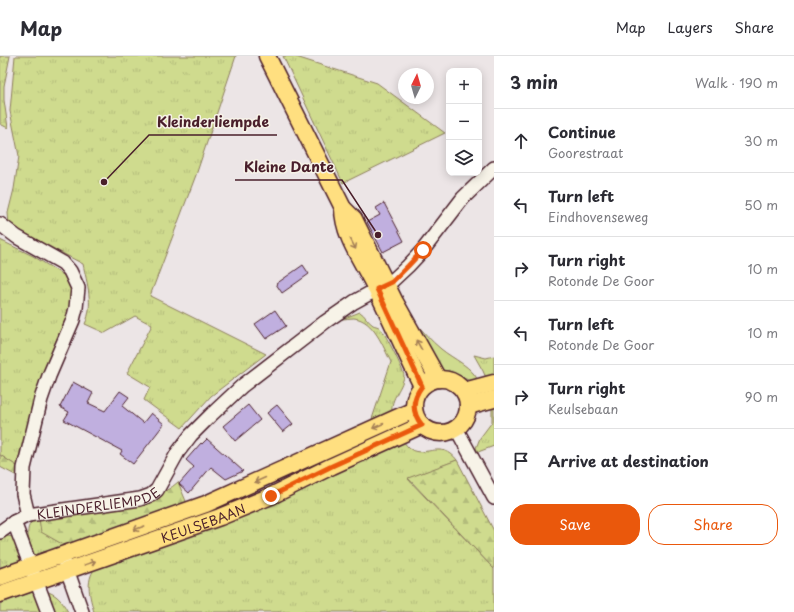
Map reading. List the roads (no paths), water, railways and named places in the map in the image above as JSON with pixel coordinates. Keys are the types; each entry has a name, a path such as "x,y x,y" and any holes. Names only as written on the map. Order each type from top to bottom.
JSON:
{"main road":[{"path":"267,56 343,208 344,225 438,379"},
{"path":"381,287 422,386"},
{"path":"438,379 452,381 466,398 465,417 456,428 447,432 436,432 429,430 422,425 415,415 414,410 414,400 422,386 427,382 438,379"},
{"path":"466,398 494,383"},
{"path":"466,398 494,399"},
{"name":"KEULSEBAAN","path":"0,594 37,581 65,563 206,504 414,410"},
{"name":"KEULSEBAAN","path":"0,577 32,566 65,563 220,517 271,496 422,425"}],"street":[{"name":"KLEINDERLIEMPDE","path":"0,224 17,237 63,263 75,278 78,288 76,308 44,391 24,468 23,494 28,514 140,499 151,495 157,490 178,452 211,415 242,386 325,322 354,302 392,282 423,250 463,198 494,168"},
{"path":"456,428 494,498"},
{"path":"0,532 28,514"},
{"path":"14,522 32,566 48,612"},
{"path":"65,563 82,612"}],"place":[{"name":"Kleinderliempde","path":"104,182"},
{"name":"Kleine Dante","path":"378,235"}]}
